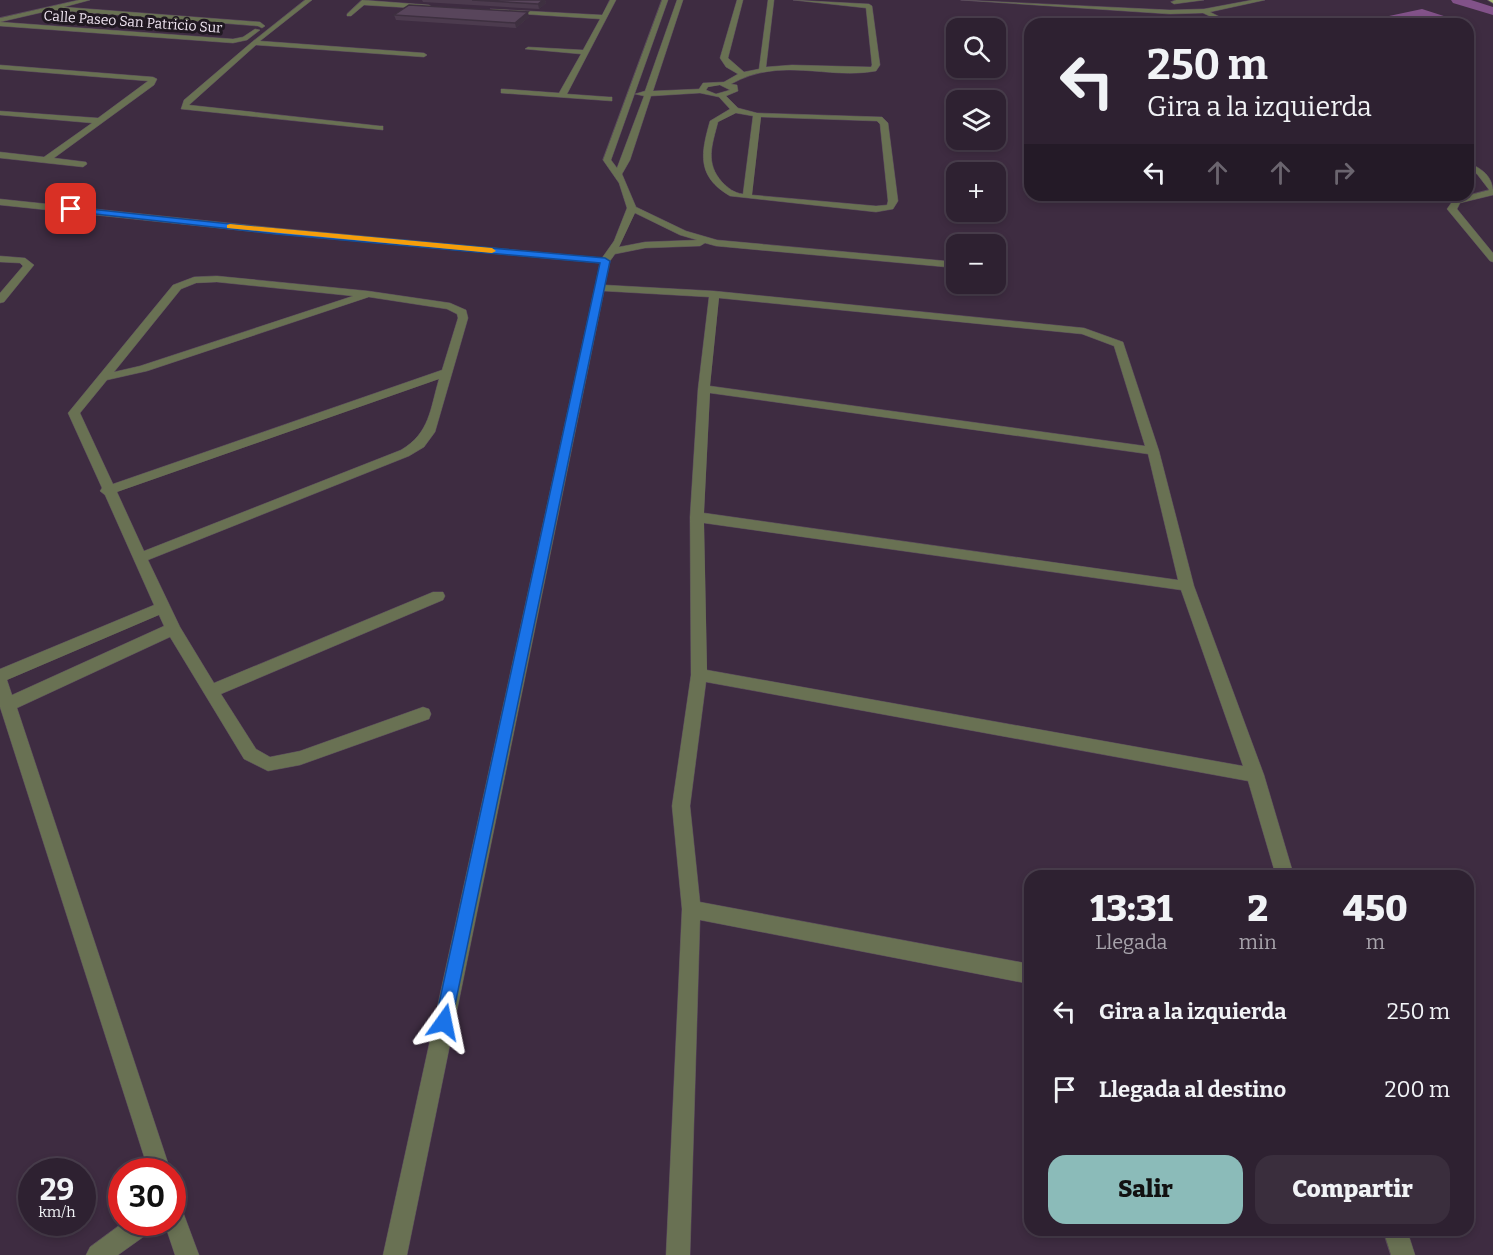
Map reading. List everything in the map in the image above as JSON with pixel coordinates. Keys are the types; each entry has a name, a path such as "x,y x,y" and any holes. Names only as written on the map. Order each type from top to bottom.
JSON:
{"street":[{"path":"0,22 87,0"},
{"path":"309,0 254,43 184,107 380,128"},
{"path":"562,95 613,0"},
{"path":"395,1255 600,288 608,256 619,241 633,208 631,198 618,174 610,168 607,160 665,0"},
{"path":"618,174 626,160 680,0"},
{"path":"740,0 724,58 729,65 742,74"},
{"path":"762,70 771,0"},
{"path":"725,84 742,74 762,70 873,69 876,65 869,6 796,0"},
{"path":"964,0 1145,12 1204,11 1262,0"},
{"path":"1162,2 1201,0"},
{"path":"349,15 365,1 432,7"},
{"path":"1181,1 1219,18"},
{"name":"Calle Paseo San Patricio Sur","path":"0,22 233,41 244,39 263,25 51,8"},
{"path":"489,10 603,17"},
{"path":"254,43 424,55"},
{"path":"528,49 585,52"},
{"path":"0,67 153,79 151,83 46,160"},
{"path":"630,94 702,89 710,84 725,84 734,87 734,91 722,96 711,95 702,89 634,84"},
{"path":"504,91 609,99"},
{"path":"722,96 735,110"},
{"path":"735,110 757,115 879,119 884,123 893,201 890,207 876,209 747,197 727,192 706,164 714,121 717,117 735,110"},
{"path":"0,113 100,121"},
{"path":"747,197 757,115"},
{"path":"0,155 83,164"},
{"path":"1474,165 1485,165"},
{"path":"1474,168 1480,172 1493,190 1474,196"},
{"path":"1456,201 1452,209 1493,259"},
{"path":"0,202 276,231 608,256 645,245 716,243 946,264"},
{"path":"633,208 683,233 716,243"},
{"path":"0,259 22,260 29,265 0,300"},
{"path":"139,558 405,453 420,444 429,432 463,318 462,312 450,306 368,294 218,279 194,280 177,287 74,413 107,491 139,558 163,607 173,629 250,754 268,764 300,758 423,714"},
{"path":"600,288 714,294 1084,331 1119,344 1153,450 1187,586 1255,775 1283,870"},
{"path":"101,378 144,369 368,294"},
{"path":"678,1255 691,909 681,806 699,675 697,517 704,389 714,294"},
{"path":"107,491 447,372"},
{"path":"704,389 1153,450"},
{"path":"697,517 1187,586"},
{"path":"211,691 438,596"},
{"path":"0,676 163,607"},
{"path":"8,705 173,629"},
{"path":"699,675 1255,775"},
{"path":"0,682 155,1158"},
{"path":"691,909 1024,973"},
{"path":"98,1255 125,1236"},
{"path":"180,1236 187,1255"},
{"path":"1397,1236 1403,1255"}],"shaded area":[{"path":"1422,9 1450,18 1396,18 1389,16"}],"building":[{"path":"472,0 543,0 538,4"},
{"path":"409,5 528,12 515,23 394,15"}],"waterway":[{"path":"1458,0 1493,11"}],"slow traffic":[{"path":"230,226 492,251"}],"route":[{"path":"71,209 276,231 605,261 444,1022"}]}
